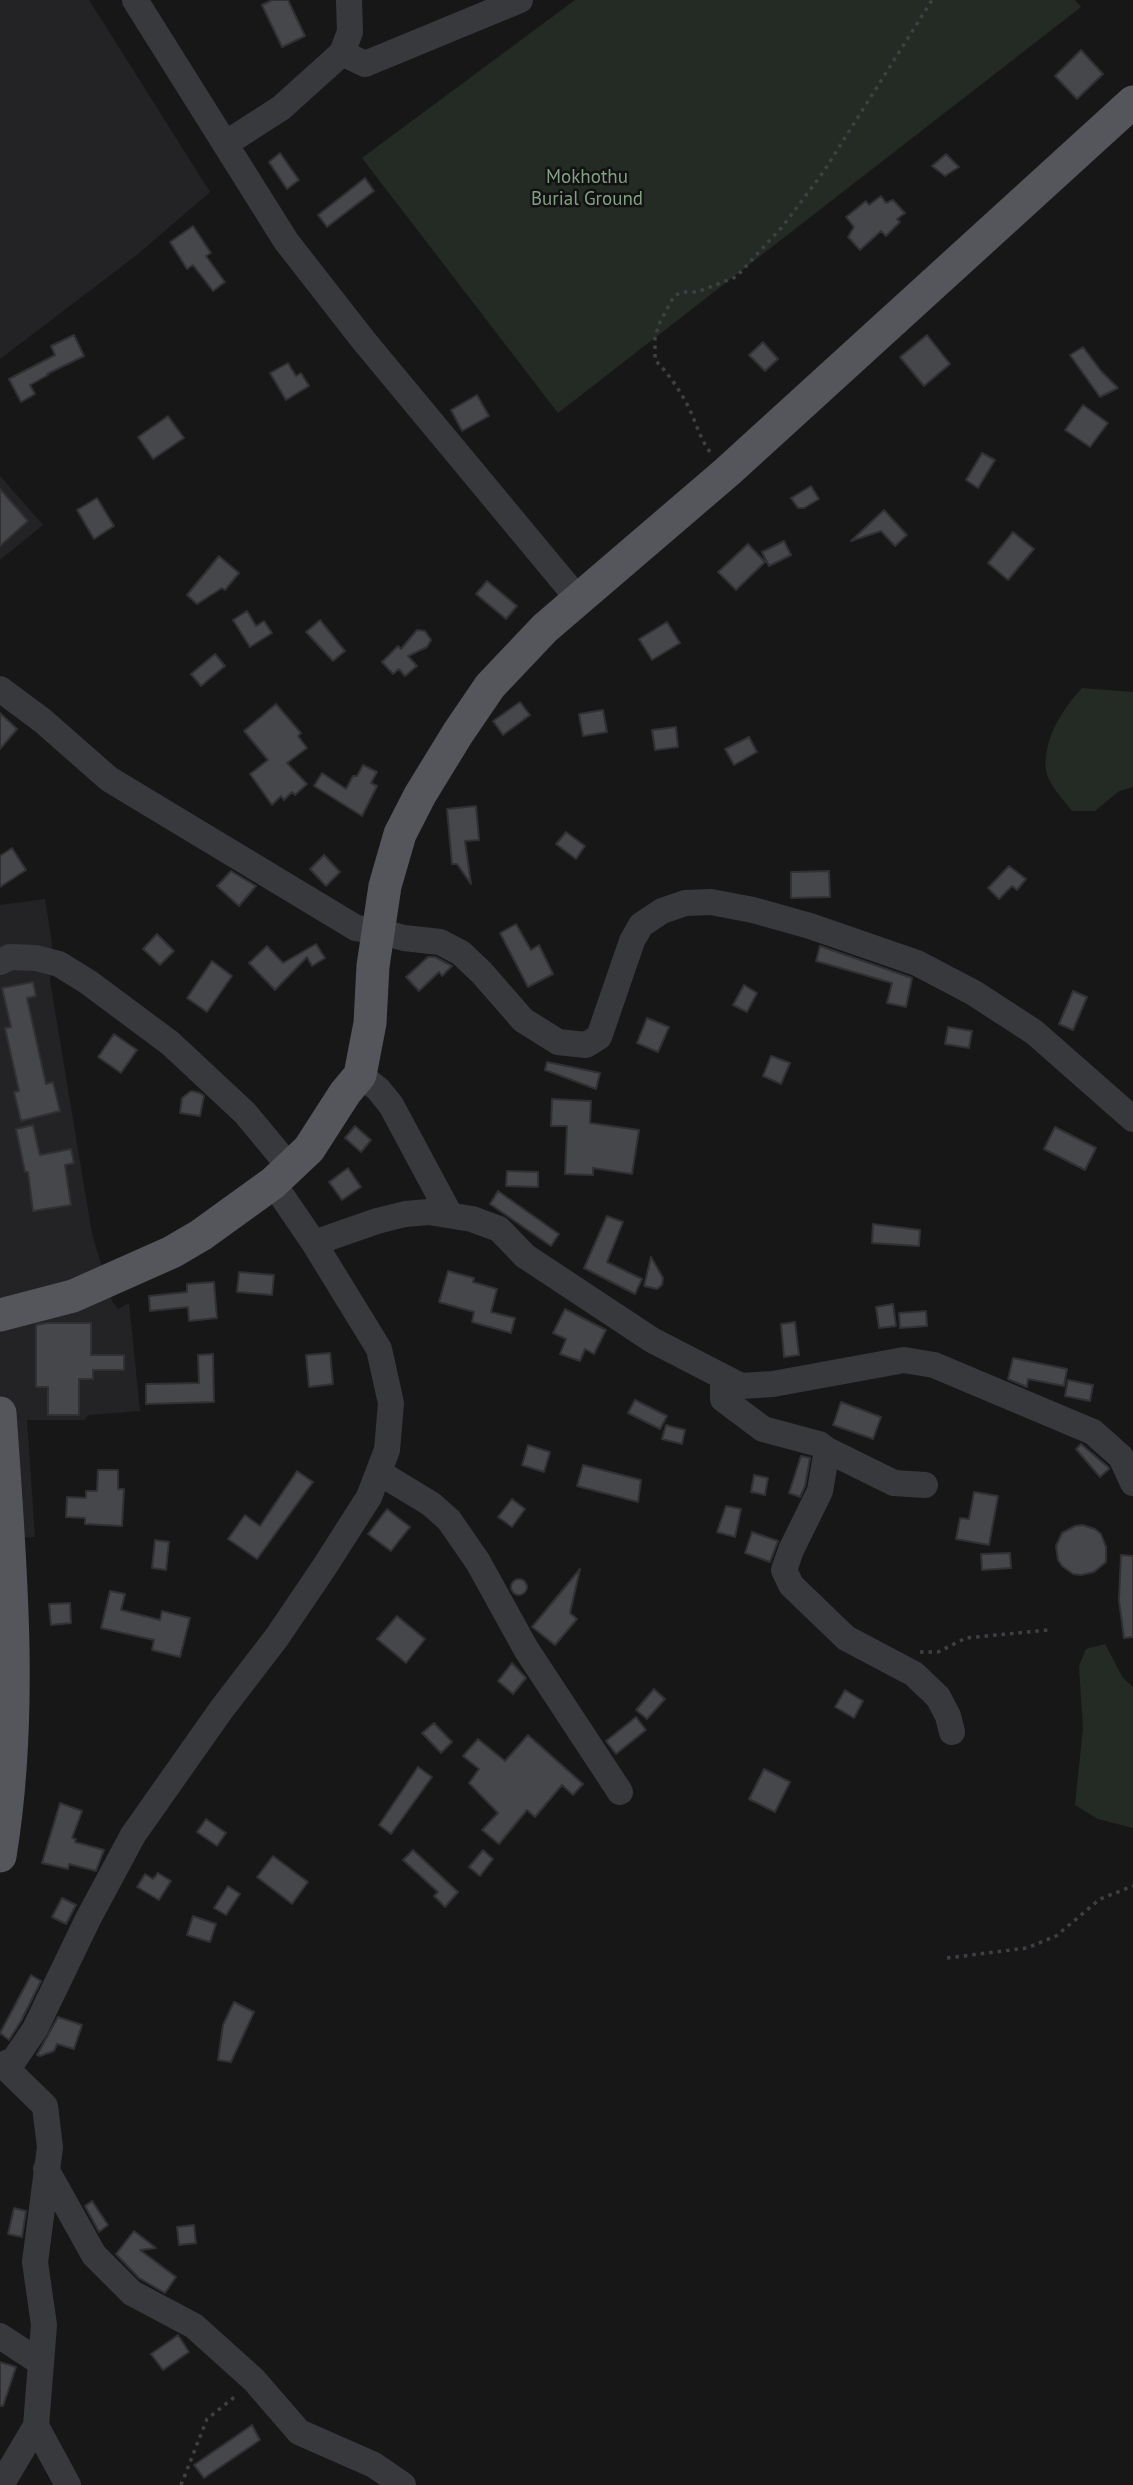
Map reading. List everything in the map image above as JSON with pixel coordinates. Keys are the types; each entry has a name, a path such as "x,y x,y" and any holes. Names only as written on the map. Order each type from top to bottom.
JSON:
{"main road":[{"path":"0,1315 73,1296 172,1252 201,1235 281,1174 309,1149 345,1093 360,1075 370,1023 385,886 400,834 457,733 490,686 545,628 727,472 1133,102"},
{"path":"0,1413 12,1737 9,1804 0,1856"}],"street":[{"path":"135,0 286,241 364,341 579,600"},
{"path":"225,144 281,108 342,53 349,32 349,0"},
{"path":"342,53 365,64 520,0"},
{"path":"0,689 43,721 108,779 356,928 440,943 461,953 523,1020 558,1042 586,1045 599,1037 627,954 641,925 662,911 685,903 711,902 753,910 810,926 917,964 974,993 1034,1032 1133,1119"},
{"path":"0,962 10,957 36,958 59,964 88,982 170,1043 245,1113 281,1174 314,1243 379,1349 391,1403 387,1450 369,1497 277,1637 221,1710 133,1835 35,2029 13,2060 2,2066 45,2106 50,2147 35,2262 44,2325 36,2426 1,2485"},
{"path":"360,1075 378,1089 391,1105 450,1214"},
{"path":"314,1243 405,1214 450,1214 499,1229 525,1256 652,1340 741,1386 773,1384 904,1360 934,1365 1093,1432 1121,1457 1133,1483"},
{"path":"723,1378 723,1399 763,1429 819,1444 894,1483 925,1485"},
{"path":"827,1450 820,1491 791,1550 785,1570 791,1585 846,1638 914,1674 938,1697 948,1716 952,1732"},
{"path":"380,1473 432,1504 449,1520 478,1562 533,1660 620,1792"},
{"path":"46,2169 94,2255 132,2293 194,2326 254,2380 299,2432 374,2465 403,2485"},
{"path":"0,2336 41,2363"},
{"path":"36,2426 68,2485"}],"path":[{"path":"727,472 701,439 688,407 667,372 655,359 655,338 659,324 674,296 682,292 697,292 736,277 783,226 824,171 932,0"},
{"path":"914,1652 938,1651 966,1638 1048,1630"},
{"path":"947,1958 1027,1948 1056,1936 1100,1899 1133,1886"},
{"path":"181,2485 208,2419 254,2380"}],"shaded area":[{"path":"0,0 89,0 210,192 138,254 0,359"},
{"path":"0,476 43,525 0,560"},
{"path":"45,899 52,943 50,981 92,1234 112,1301 118,1309 129,1303 140,1411 89,1415 84,1420 27,1420 35,1537 0,1539 0,905"}],"green space":[{"name":"Mokhothu Burial Ground","path":"575,0 1075,0 1081,7 558,413 362,158"},
{"path":"1082,688 1133,692 1133,787 1119,791 1095,811 1072,811 1053,786 1046,770 1048,747 1055,726"},
{"path":"1105,1644 1123,1678 1133,1687 1133,1828 1098,1819 1075,1805 1083,1728 1079,1666 1086,1649"}],"building":[{"path":"272,0 288,0 305,36 282,47 262,5"},
{"path":"1081,50 1103,74 1077,99 1055,76"},
{"path":"280,153 299,180 287,189 269,162"},
{"path":"946,154 959,167 945,176 932,166"},
{"path":"365,178 374,191 327,227 318,215"},
{"path":"881,196 886,203 893,200 905,213 897,219 900,222 886,236 881,231 860,250 848,237 854,227 846,217 866,201 869,205"},
{"path":"193,226 211,253 206,256 225,282 213,291 193,265 187,269 170,242"},
{"path":"74,335 84,356 30,385 35,394 21,402 9,379 55,355 51,346"},
{"path":"927,335 950,364 924,386 900,357"},
{"path":"763,342 778,359 765,371 749,355"},
{"path":"1083,347 1118,388 1100,397 1070,355"},
{"path":"288,363 296,376 301,373 309,386 286,400 270,373"},
{"path":"477,395 489,416 462,431 451,410"},
{"path":"1083,405 1108,423 1090,447 1065,430"},
{"path":"168,416 184,438 153,459 138,437"},
{"path":"982,453 995,460 978,488 966,480"},
{"path":"811,486 819,499 804,508 798,508 791,498"},
{"path":"0,489 28,521 0,546"},
{"path":"97,498 114,526 94,539 77,510"},
{"path":"884,510 907,535 895,546 881,531 851,541"},
{"path":"1013,532 1034,549 1008,580 988,563"},
{"path":"784,541 791,555 769,566 762,552"},
{"path":"748,544 765,562 736,590 718,572"},
{"path":"219,556 239,573 225,590 222,588 197,604 187,595"},
{"path":"487,581 517,606 506,619 476,594"},
{"path":"247,611 256,626 264,621 272,633 250,647 233,620"},
{"path":"320,620 345,651 333,661 306,632"},
{"path":"667,622 680,643 652,660 639,639"},
{"path":"417,630 425,631 431,640 427,647 408,656 417,666 405,676 399,669 393,674 382,662 398,646 401,649"},
{"path":"215,654 225,666 201,686 191,674"},
{"path":"520,702 530,715 503,735 493,721"},
{"path":"276,704 301,733 298,736 307,748 287,763 307,784 295,795 292,792 284,800 281,796 272,805 250,774 268,760 244,731"},
{"path":"603,710 607,732 583,736 579,714"},
{"path":"0,713 17,729 0,749"},
{"path":"676,727 678,747 655,750 652,730"},
{"path":"749,737 757,752 734,765 725,749"},
{"path":"363,765 377,772 371,783 377,786 362,816 314,786 322,773 346,789"},
{"path":"476,806 479,840 465,841 471,884 457,864 452,864 447,809"},
{"path":"566,832 585,846 576,859 556,844"},
{"path":"12,848 26,870 0,887 0,856"},
{"path":"324,855 340,872 326,886 310,869"},
{"path":"1009,866 1026,879 1017,890 1012,886 999,899 988,888"},
{"path":"231,871 256,886 239,906 217,886"},
{"path":"829,871 830,897 791,898 791,872"},
{"path":"516,924 531,950 539,945 553,974 528,987 500,933"},
{"path":"157,934 174,951 160,965 143,949"},
{"path":"316,944 325,958 312,966 307,957 275,990 249,963 267,946 283,963"},
{"path":"820,946 912,978 906,1007 887,1003 892,983 816,961"},
{"path":"428,957 435,957 452,966 442,976 439,972 419,991 406,977"},
{"path":"212,961 232,976 207,1012 187,998"},
{"path":"33,982 36,996 27,998 46,1084 53,1082 60,1111 21,1121 14,1092 19,1091 5,1028 11,1027 2,988"},
{"path":"744,985 757,993 747,1012 733,1005"},
{"path":"1073,991 1087,997 1073,1030 1059,1024"},
{"path":"647,1018 669,1027 658,1052 637,1043"},
{"path":"948,1027 972,1031 969,1048 945,1044"},
{"path":"114,1034 137,1050 121,1073 98,1057"},
{"path":"771,1056 790,1063 781,1084 763,1076"},
{"path":"547,1062 600,1073 596,1089 545,1070"},
{"path":"191,1091 204,1096 200,1116 180,1113 182,1098"},
{"path":"552,1099 591,1101 590,1123 639,1130 632,1174 593,1168 593,1175 565,1174 567,1126 551,1126"},
{"path":"33,1125 40,1155 71,1149 74,1163 65,1165 71,1205 33,1211 28,1172 25,1172 16,1129"},
{"path":"355,1126 371,1140 361,1152 345,1138"},
{"path":"1055,1127 1096,1148 1085,1170 1044,1149"},
{"path":"348,1168 361,1187 342,1200 329,1182"},
{"path":"507,1171 538,1172 538,1187 506,1186"},
{"path":"498,1191 559,1234 551,1246 490,1204"},
{"path":"607,1216 623,1222 607,1262 642,1279 635,1294 584,1268"},
{"path":"873,1224 920,1230 919,1246 872,1243"},
{"path":"651,1257 663,1278 662,1285 657,1289 644,1286"},
{"path":"448,1271 474,1278 473,1282 497,1289 491,1312 515,1318 511,1333 472,1322 474,1312 439,1302"},
{"path":"239,1272 274,1275 272,1295 237,1292"},
{"path":"214,1282 217,1318 189,1321 188,1307 150,1311 149,1296 187,1292 187,1284"},
{"path":"893,1304 896,1326 879,1328 876,1307"},
{"path":"565,1309 606,1330 594,1354 585,1349 580,1361 560,1354 566,1339 553,1333"},
{"path":"926,1311 927,1326 900,1328 899,1313"},
{"path":"795,1322 799,1355 784,1357 781,1324"},
{"path":"91,1323 91,1355 124,1355 124,1370 93,1370 93,1379 79,1379 79,1415 48,1415 48,1387 36,1387 36,1325"},
{"path":"330,1353 333,1384 309,1387 306,1355"},
{"path":"213,1354 214,1402 146,1404 146,1384 199,1383 198,1355"},
{"path":"1013,1358 1067,1369 1064,1386 1028,1379 1027,1387 1008,1379"},
{"path":"1068,1380 1093,1385 1090,1401 1065,1396"},
{"path":"635,1400 667,1416 660,1429 628,1413"},
{"path":"841,1402 881,1417 873,1439 833,1425"},
{"path":"666,1425 685,1430 682,1444 662,1439"},
{"path":"1081,1444 1108,1467 1100,1477 1076,1449"},
{"path":"528,1445 550,1452 544,1472 522,1465"},
{"path":"801,1456 810,1458 805,1486 800,1497 789,1493"},
{"path":"583,1465 641,1480 638,1502 577,1486"},
{"path":"98,1470 118,1470 118,1489 124,1489 122,1526 85,1524 85,1518 66,1517 67,1497 86,1498 86,1491 97,1491"},
{"path":"297,1471 313,1482 257,1559 228,1539 245,1515 260,1526"},
{"path":"754,1475 768,1478 765,1495 751,1492"},
{"path":"974,1492 998,1496 989,1545 956,1539 960,1518 969,1519"},
{"path":"512,1499 525,1509 512,1527 498,1517"},
{"path":"726,1506 741,1509 735,1537 717,1532"},
{"path":"387,1509 410,1527 391,1551 368,1534"},
{"path":"1082,1525 1101,1534 1106,1547 1106,1562 1094,1572 1081,1575 1073,1574 1062,1566 1058,1560 1056,1546 1062,1533"},
{"path":"752,1532 778,1541 770,1562 745,1553"},
{"path":"155,1540 169,1542 166,1570 152,1568"},
{"path":"1010,1553 1011,1568 982,1570 981,1554"},
{"path":"1121,1555 1133,1556 1133,1637 1124,1638 1119,1600"},
{"path":"580,1569 570,1613 577,1619 555,1645 532,1627"},
{"path":"519,1579 527,1587 519,1595 511,1587"},
{"path":"110,1591 125,1594 121,1610 160,1620 162,1611 190,1618 180,1657 152,1650 154,1640 101,1628"},
{"path":"70,1603 71,1623 51,1625 49,1604"},
{"path":"397,1616 425,1639 406,1663 377,1639"},
{"path":"512,1663 526,1678 513,1694 498,1681"},
{"path":"654,1689 665,1699 647,1719 636,1710"},
{"path":"845,1690 863,1701 854,1718 835,1707"},
{"path":"636,1717 646,1730 616,1754 606,1741"},
{"path":"434,1723 452,1742 441,1753 422,1733"},
{"path":"528,1735 583,1784 573,1795 562,1785 535,1817 527,1810 499,1844 482,1830 498,1813 469,1783 479,1769 463,1756 478,1739 505,1761"},
{"path":"418,1767 432,1777 391,1834 379,1825"},
{"path":"764,1769 790,1782 775,1812 749,1799"},
{"path":"60,1803 82,1811 72,1838 76,1839 75,1842 104,1850 96,1871 69,1864 68,1869 42,1863"},
{"path":"206,1819 226,1833 217,1846 197,1832"},
{"path":"413,1850 458,1892 445,1907 434,1896 438,1892 403,1860"},
{"path":"483,1850 493,1859 480,1876 469,1867"},
{"path":"273,1856 308,1882 292,1904 257,1877"},
{"path":"158,1873 171,1881 159,1900 137,1887 145,1874 153,1879"},
{"path":"228,1886 240,1894 226,1915 214,1908"},
{"path":"62,1898 76,1905 66,1924 52,1917"},
{"path":"193,1916 216,1924 210,1942 187,1935"},
{"path":"31,1975 41,1981 9,2040 0,2033"},
{"path":"234,2002 254,2012 231,2062 218,2060 223,2025"},
{"path":"58,2017 82,2025 74,2049 57,2044 54,2051 37,2055"},
{"path":"92,2201 108,2225 99,2232 85,2206"},
{"path":"14,2208 26,2211 22,2237 8,2234"},
{"path":"194,2225 196,2243 179,2245 177,2227"},
{"path":"134,2231 156,2248 140,2250 176,2277 165,2293 139,2278 116,2254"},
{"path":"178,2335 189,2352 163,2370 151,2354"},
{"path":"0,2362 16,2367 3,2406 0,2406"},
{"path":"252,2425 260,2440 204,2478 194,2465"}]}
